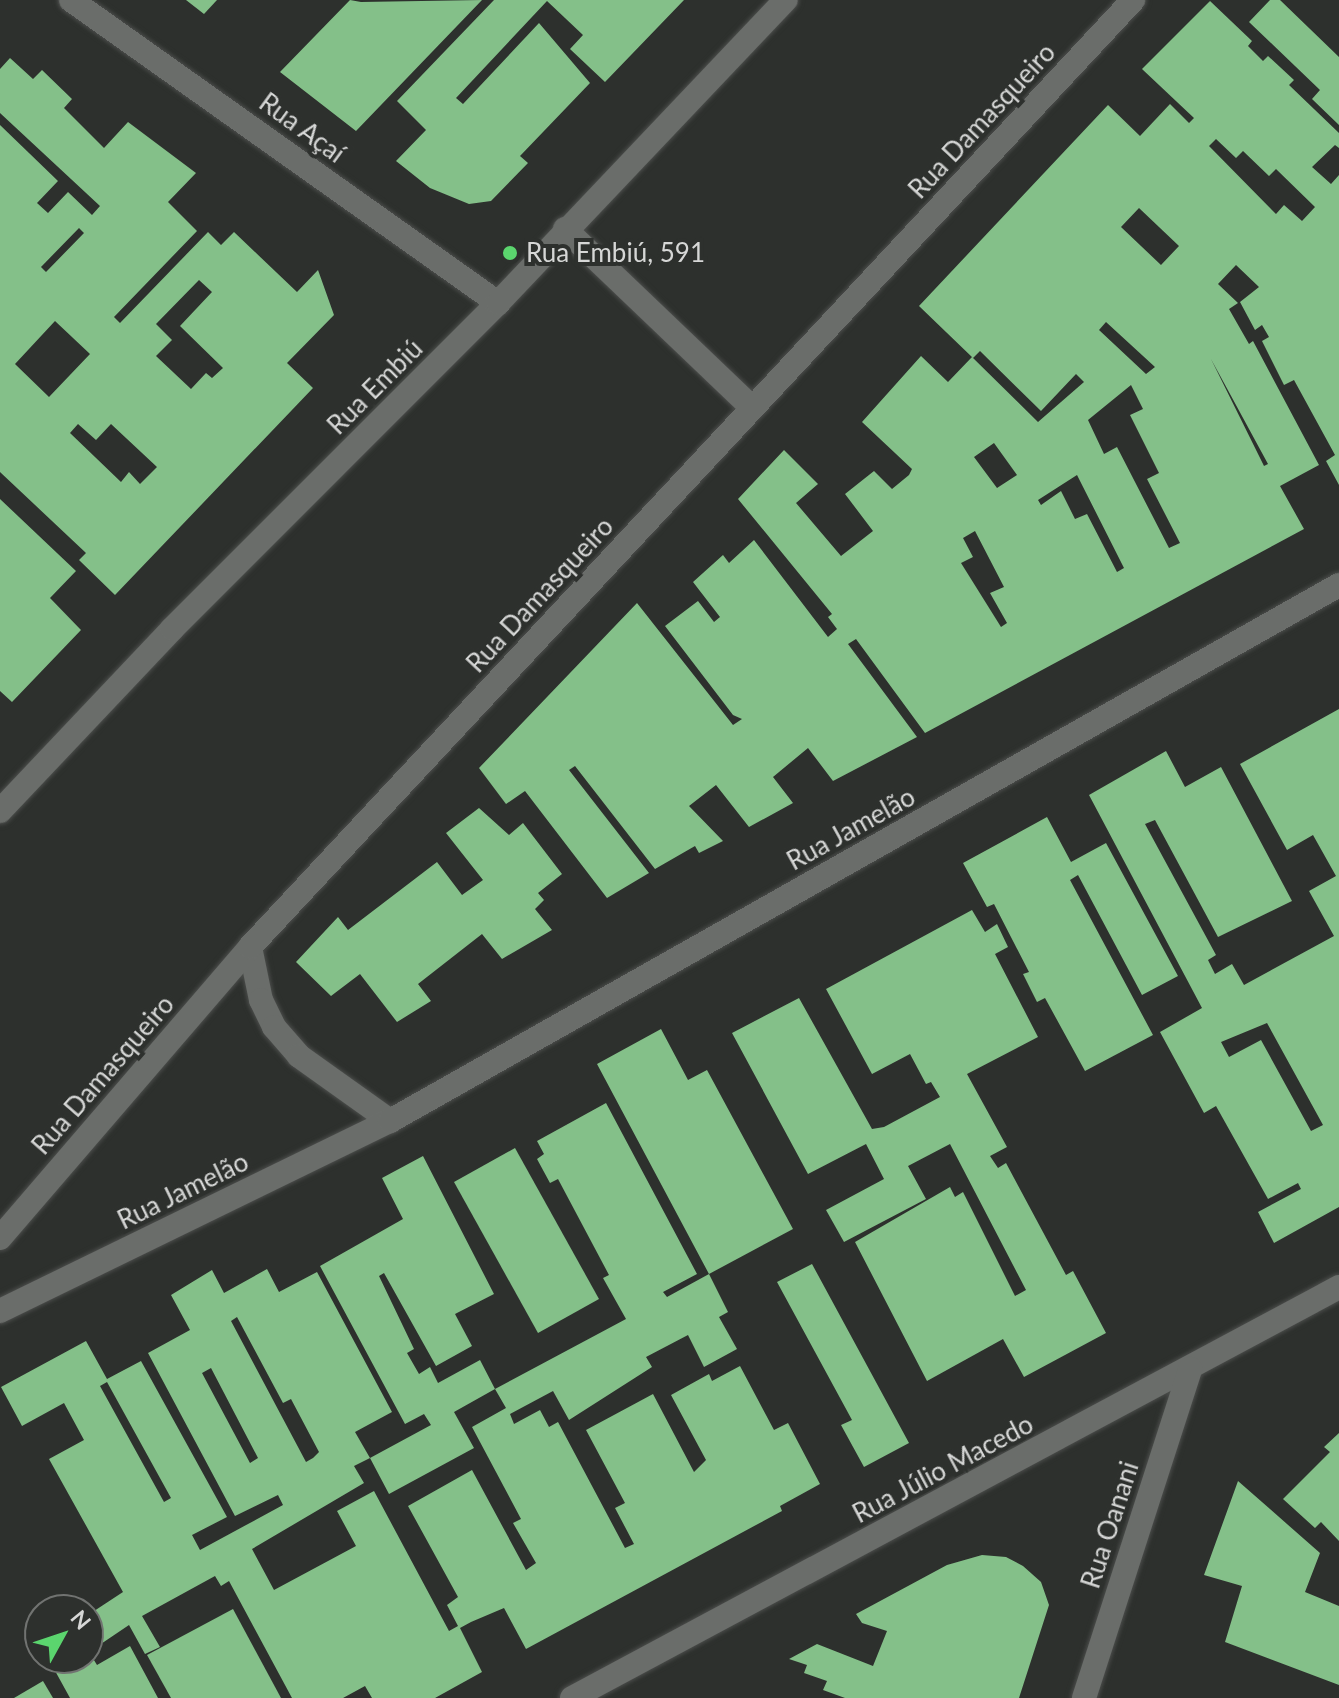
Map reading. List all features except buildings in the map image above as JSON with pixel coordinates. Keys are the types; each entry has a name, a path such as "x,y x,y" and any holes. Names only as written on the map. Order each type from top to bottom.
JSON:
{"street":[{"name":"Rua Açaí","path":"71,0 498,303"},
{"name":"Rua Embiú","path":"0,811 172,629 498,303 565,229 786,0"},
{"name":"Rua Damasqueiro","path":"0,1238 250,947 1133,0"},
{"path":"565,229 752,408"},
{"name":"Rua Jamelão","path":"0,1311 390,1121 1339,585"},
{"path":"250,947 261,1000 274,1027 299,1056 390,1121"},
{"name":"Rua Júlio Macedo","path":"572,1698 1339,1287"},
{"name":"Rua Oanani","path":"1084,1698 1190,1369"}],"place":[{"name":"Rua Embiú, 591","path":"510,253"}]}
